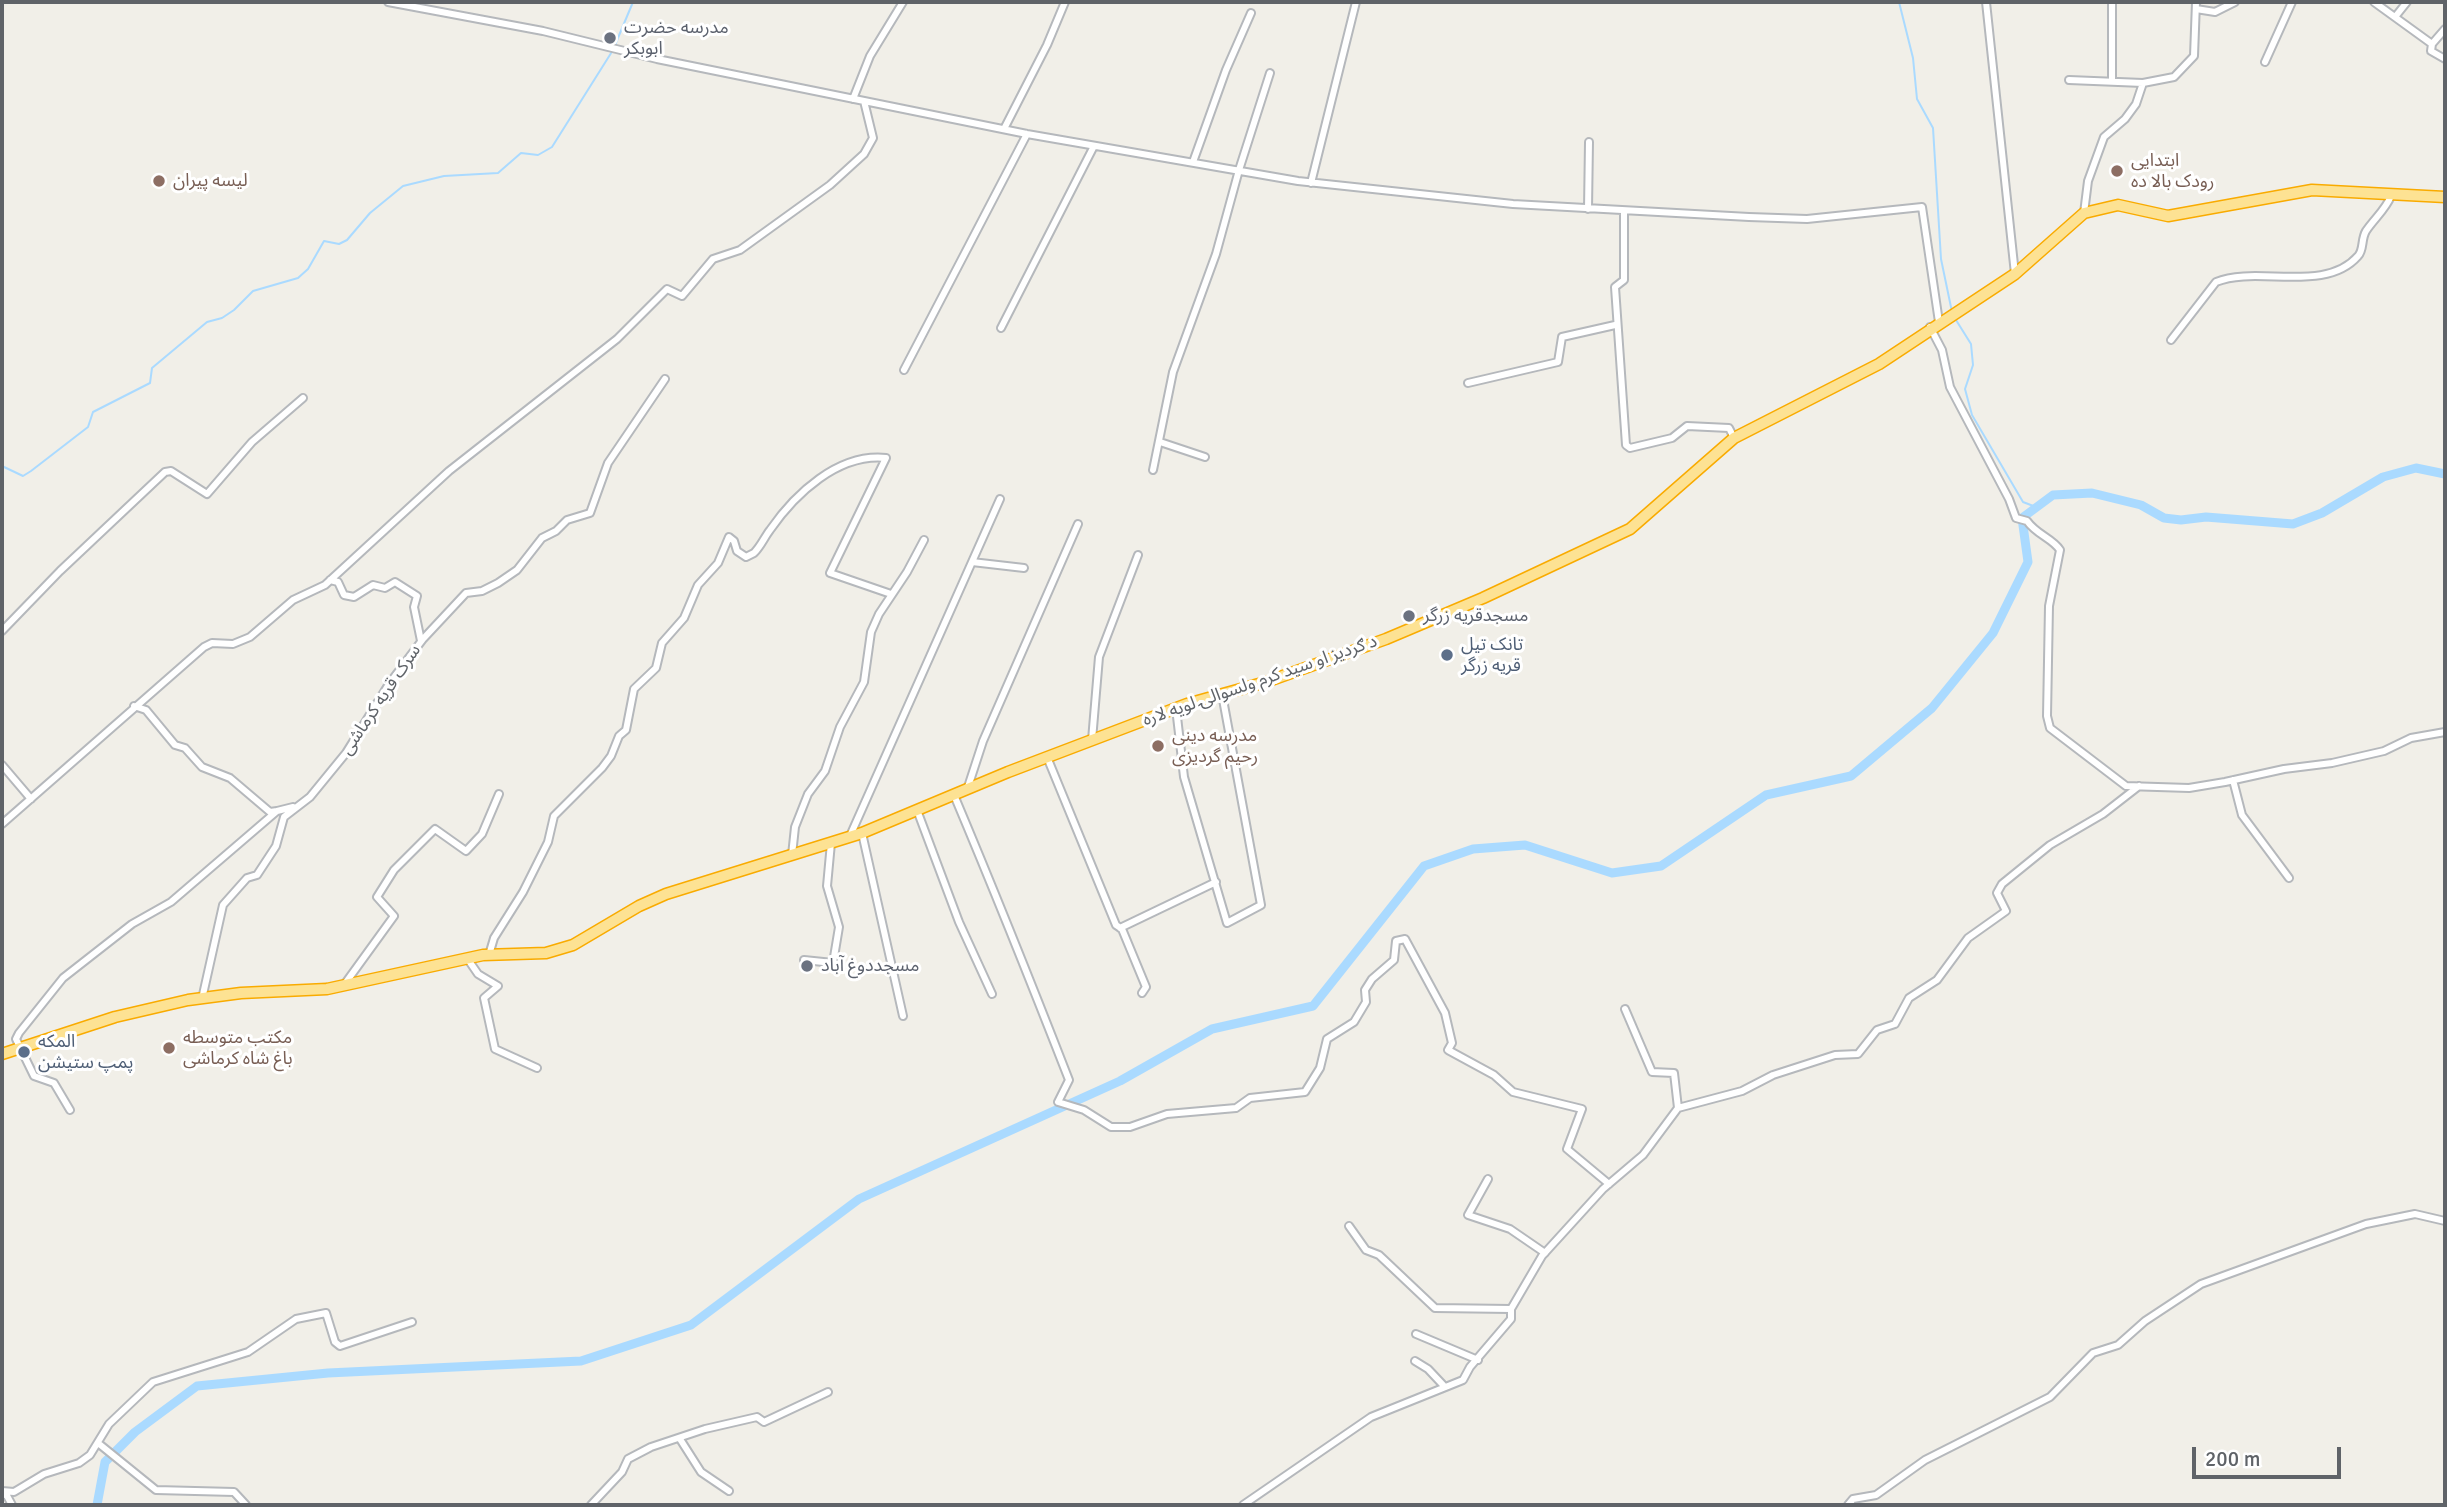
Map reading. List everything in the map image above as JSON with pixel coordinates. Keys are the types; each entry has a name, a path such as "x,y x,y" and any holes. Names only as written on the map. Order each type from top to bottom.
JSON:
{"highway":[{"name":"د ګردیز او سید کرم ولسوالۍ لویه لاره","path":"2,1054 115,1017 202,999 344,985 467,958 546,953 573,946 666,894 862,833 1047,757 1176,708 1266,682 1386,639 1483,598 1630,529 1734,438 1879,364 1935,324 2015,274 2084,213 2118,205 2168,216 2312,190 2445,197"}],"street":[{"path":"388,2 543,31 657,59 1004,130 1311,183 1588,209 1807,219 1922,207 1935,324 1950,387 2016,518 2027,521 2036,534 2060,550 2049,606 2047,716 2050,728 2126,786 2189,788 2284,769 2332,763 2384,751 2411,738 2445,732"},
{"path":"853,99 870,56 903,2"},
{"path":"1004,130 1048,45 1065,2"},
{"path":"1311,183 1356,2"},
{"path":"1986,2 2015,274"},
{"path":"2112,2 2112,80"},
{"path":"2069,80 2143,83 2175,76 2194,56 2196,5 2215,12 2235,2"},
{"path":"2265,62 2292,2"},
{"path":"2374,2 2432,44"},
{"path":"2395,17 2407,2"},
{"path":"1193,162 1226,70 1251,13"},
{"path":"2445,29 2432,44 2431,51 2445,59"},
{"path":"1153,470 1172,372 1216,254 1270,73"},
{"path":"2084,213 2088,181 2104,137 2125,119 2136,104 2143,83"},
{"path":"2,824 204,647 212,643 233,644 250,637 293,600 314,592 449,471 617,340 667,289 682,296 713,260 740,250 838,177 864,154 873,138 864,101"},
{"path":"904,370 1027,134"},
{"path":"1588,209 1589,142"},
{"path":"1001,328 1094,145"},
{"path":"2171,340 2216,282 2246,276 2308,277 2340,268 2354,260 2359,255 2367,230 2391,196"},
{"path":"1623,211 1624,280 1615,287 1615,325 1627,448 1672,438 1679,431 1693,426 1729,428 1734,438"},
{"path":"1468,383 1558,362 1562,337 1615,325"},
{"name":"سرک قریه کرماشی","path":"202,999 223,905 240,884 257,875 276,846 285,817 295,806 310,797 346,753 389,684 421,641 466,593 482,591 498,583 517,570 542,538 556,531 567,520 590,513 608,463 665,379"},
{"path":"2,631 60,570 165,472 171,471 207,494 252,442 303,398"},
{"path":"1160,442 1205,457"},
{"path":"489,955 494,938 523,892 548,842 554,816 611,756 619,736 626,730 634,689 656,668 662,643 684,618 698,584 718,563 729,537 734,541 737,551 746,557 754,553 803,490 842,466 873,457 886,458 830,573 891,594"},
{"path":"850,836 1000,499"},
{"path":"967,790 982,741 1078,524"},
{"path":"792,855 795,827 808,794 825,771 840,727 864,682 871,632 924,540"},
{"path":"1092,740 1096,668 1116,607 1138,555"},
{"path":"972,562 1024,568"},
{"path":"330,580 338,582 344,595 354,597 373,585 385,587 395,582 403,585 417,596 414,607 421,641"},
{"path":"1176,708 1184,777 1227,923 1261,905 1222,694"},
{"path":"134,706 146,710 175,745 185,748 202,766 230,778 270,812 295,806"},
{"path":"1047,757 1146,987 1142,993"},
{"path":"2,765 31,799"},
{"path":"2233,780 2242,815 2289,878"},
{"path":"1243,1505 1371,1417 1463,1380 1470,1367 1511,1319 1511,1309 1545,1253 1609,1184 1643,1155 1678,1108 1742,1091 1773,1075 1835,1055 1858,1055 1877,1030 1895,1024 1909,998 1937,979 1968,938 2006,911 1997,893 2003,884 2050,845 2103,814 2139,786"},
{"path":"344,985 394,916 377,897 394,870 435,829 466,852 481,834 499,794"},
{"path":"954,795 1030,975 1038,1006 1069,1080 1058,1102 1084,1110 1111,1127 1130,1127 1167,1114 1236,1108 1250,1098 1305,1092 1320,1068 1327,1039 1354,1023 1366,1002 1365,989 1371,979 1394,960 1396,941 1405,939 1446,1013 1452,1043 1448,1050 1494,1075 1513,1092 1582,1109 1567,1149 1609,1184"},
{"path":"918,810 958,922 992,994"},
{"path":"70,1110 54,1083 34,1076 16,1039 19,1032 63,978 132,924 171,902 277,811"},
{"path":"862,833 903,1016"},
{"path":"804,960 833,963 839,927 827,886 831,843"},
{"path":"1119,928 1216,882"},
{"path":"467,958 478,974 498,986 484,998 495,1049 537,1068"},
{"path":"1625,1009 1652,1072 1674,1073 1678,1108"},
{"path":"1488,1179 1468,1215 1510,1229 1545,1253"},
{"path":"1848,1505 1853,1499 1876,1495 1925,1460 2050,1397 2093,1353 2118,1345 2145,1321 2202,1284 2366,1224 2415,1214 2445,1221"},
{"path":"1349,1226 1366,1250 1379,1255 1434,1308 1511,1309"},
{"path":"12,1505 3,1493 26,1487 44,1474 79,1463 90,1455 100,1445 109,1424 153,1382 248,1352 296,1319 326,1313 335,1342 340,1346 412,1322"},
{"path":"1416,1334 1478,1360"},
{"path":"1415,1360 1444,1386"},
{"path":"591,1505 622,1472 628,1460 651,1447 705,1429 757,1417 764,1422 828,1392"},
{"path":"680,1439 701,1472 729,1491"},
{"path":"100,1445 156,1490 234,1492 246,1505"}],"waterway":[{"path":"615,45 633,2"},
{"path":"1899,2 1913,58 1917,99 1933,128 1941,259 1952,312"},
{"path":"2,466 23,476 31,471 88,427 93,412 150,383 152,368 207,322 222,318 234,310 253,291 298,278 308,269 324,241 339,244 347,240 370,213 403,186 444,176 498,173 521,153 538,155 552,147 613,50"},
{"path":"1956,320 1971,344 1973,365 1965,389 1972,415 2023,502 2036,507"},
{"path":"97,1505 105,1462 135,1432 197,1386 328,1373 581,1361 691,1325 859,1199 1120,1081 1212,1029 1313,1006 1424,866 1473,849 1525,845 1612,873 1661,866 1766,795 1851,776 1932,708 1993,633 2028,562 2022,518 2053,495 2092,493 2141,505 2164,518 2181,520 2206,517 2293,524 2322,513 2383,477 2416,468 2445,474"}],"place":[{"name":"مدرسه حضرت ابوبکر","path":"610,38"},
{"name":"ابتدایی رودک بالا ده","path":"2117,171"},
{"name":"لیسه پیران","path":"159,181"},
{"name":"مسجدقریه زرگر","path":"1409,616"},
{"name":"تانک تیل قریه زرگر","path":"1447,655"},
{"name":"مدرسه دینی رحیم گردیزی","path":"1158,746"},
{"name":"مسجددوغ آباد","path":"807,966"},
{"name":"مکتب متوسطه باغ شاه کرماشی","path":"169,1048"},
{"name":"المکه پمپ ستیشن","path":"24,1052"}]}
